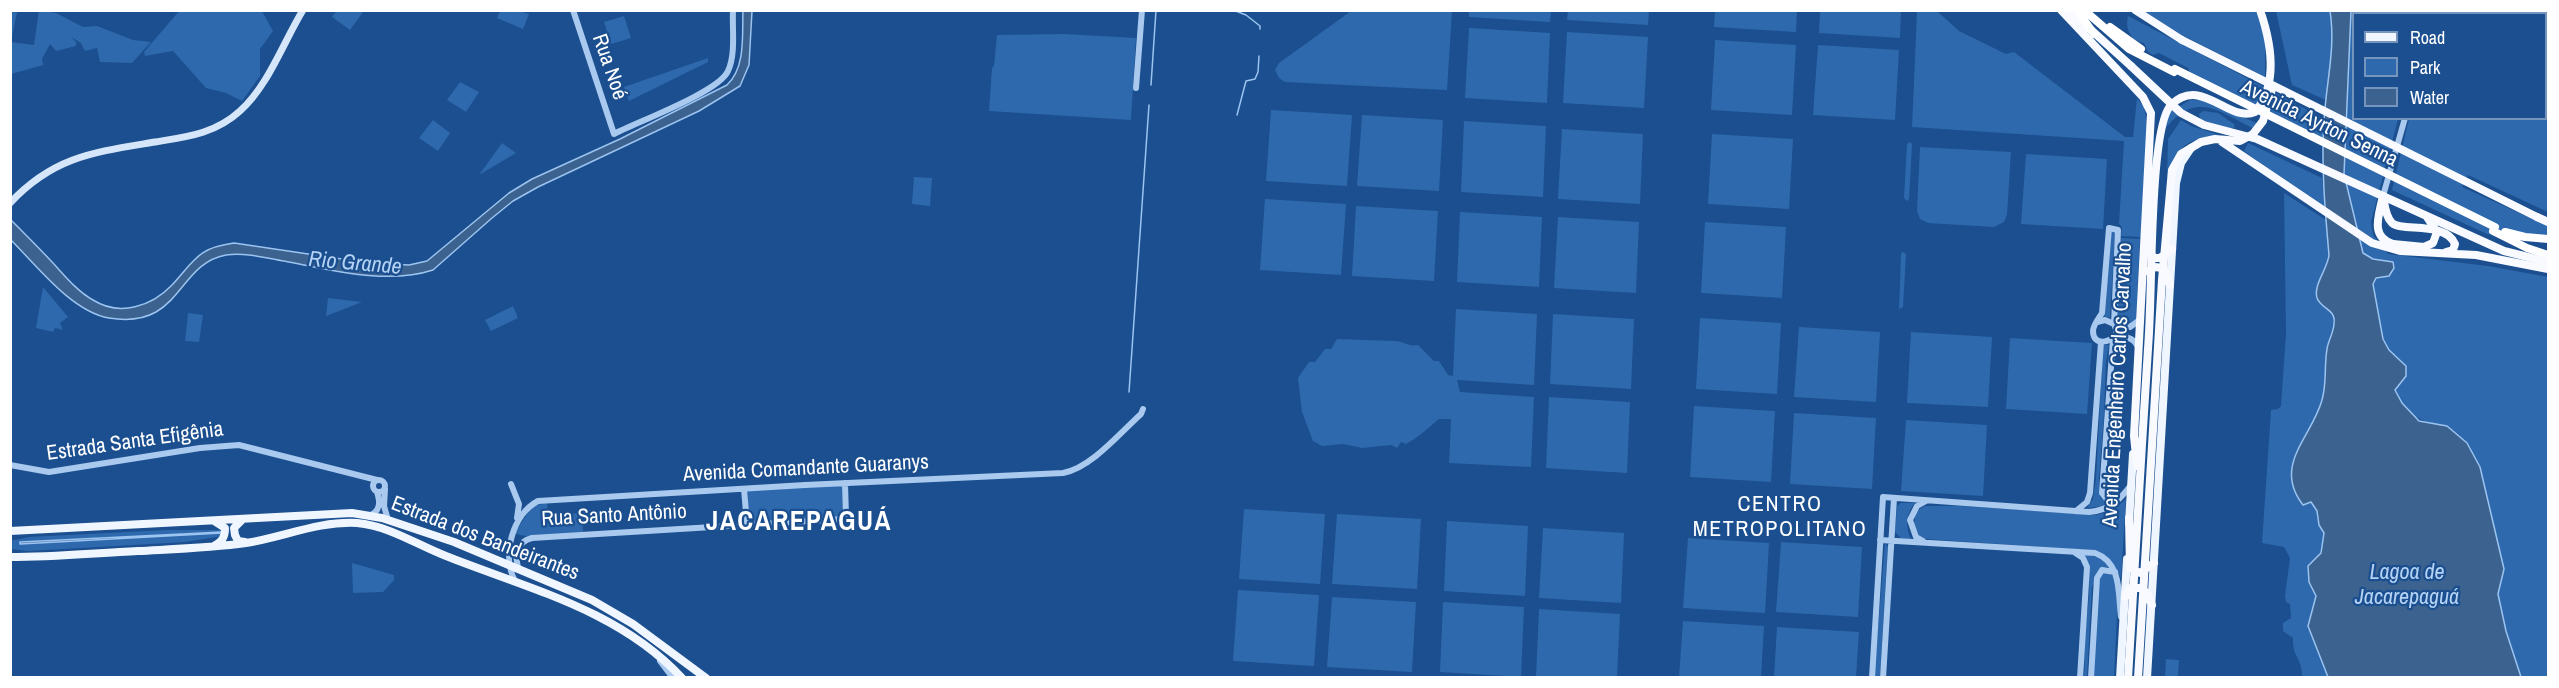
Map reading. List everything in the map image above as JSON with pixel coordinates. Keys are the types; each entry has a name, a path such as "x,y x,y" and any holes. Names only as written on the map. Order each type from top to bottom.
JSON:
{"highway":[{"name":"Avenida Engenheiro Carlos Carvalho","path":"2061,10 2144,96 2152,120 2134,435"},
{"path":"2069,10 2181,112 2197,122 2257,139 2504,251 2548,262"},
{"path":"2077,10 2094,34"},
{"name":"Avenida Ayrton Senna","path":"2084,10 2129,49 2494,229 2527,248 2548,255"},
{"name":"Avenida Ayrton Senna","path":"2092,10 2129,42 2174,71"},
{"name":"Avenida Ayrton Senna","path":"2135,10 2182,40 2548,222"},
{"path":"2150,159 2158,121 2163,112 2185,97 2198,96 2242,114 2255,112 2263,101 2270,75 2270,49 2260,10"},
{"path":"2192,147 2205,141 2247,139 2257,130 2267,110 2273,81 2274,57 2265,10"},
{"name":"Avenida Engenheiro Carlos Carvalho","path":"2127,676 2149,333 2154,199 2162,123 2164,114 2171,105"},
{"path":"2218,140 2372,243 2390,249 2476,255 2548,269"},
{"name":"Avenida Engenheiro Carlos Carvalho","path":"2138,678 2172,170 2178,157 2192,147"},
{"path":"2383,196 2378,216 2378,232 2381,238 2393,244 2424,247 2433,243 2437,232 2426,216"},
{"path":"2383,196 2386,213 2395,225 2421,226 2452,239 2455,244 2453,250 2439,254"},
{"path":"2145,222 2147,249 2151,255 2156,258 2166,255 2172,249"},
{"name":"Avenida Ayrton Senna","path":"2494,229 2514,235 2548,239"},
{"path":"2143,280 2151,268 2164,270 2170,285"},
{"path":"2138,377 2142,369 2149,333"},
{"path":"2134,435 2139,491"},
{"path":"2129,518 2129,565 2135,573 2145,572 2154,563"},
{"path":"2125,597 2128,590 2134,587 2144,589 2152,605"}],"main road":[{"path":"10,203 46,171 76,158 99,151 195,135 224,123 248,103 303,10"},
{"path":"2147,678 2177,176 2181,163 2192,147"},
{"name":"Avenida Engenheiro Carlos Carvalho","path":"2120,678 2134,435"},
{"name":"Estrada dos Bandeirantes","path":"10,531 352,513 371,515 498,560 608,608 666,647 706,678"},
{"path":"244,519 236,525 235,535 238,541 247,543"},
{"path":"212,547 222,540 225,534 225,528 213,521"},
{"name":"Estrada dos Bandeirantes","path":"10,557 212,547 247,543 311,526 342,523 367,524 394,532 482,571 515,581 600,616 654,650 682,678"},
{"path":"498,560 508,555"}],"street":[{"name":"Rua Noé","path":"573,10 614,134 677,105 721,80 729,70 732,58 733,10"},
{"path":"1136,88 1142,10"},
{"path":"2383,196 2404,120"},
{"path":"2076,511 2087,502 2090,493 2100,342 2094,333 2102,308 2108,230 2113,228 2117,229 2118,236 2114,324 2117,332 2113,339 2102,493 2108,501 2118,501"},
{"path":"2097,322 2105,320 2130,327 2141,319"},
{"path":"2100,342 2132,339 2139,351"},
{"name":"Avenida Comandante Guaranys","path":"515,581 508,555 515,530 525,510 538,501 1071,472 1077,470 1113,441 1141,414 1143,409"},
{"name":"Estrada Santa Efigênia","path":"10,465 49,472 200,448 239,445 368,479 376,486"},
{"path":"376,486 384,481 384,506 388,520"},
{"name":"Rua Santo Antônio","path":"519,570 516,557 519,546 523,541 532,538 844,519 846,516 845,483"},
{"path":"511,484 519,504 515,530 522,537 532,538"},
{"path":"1872,678 1883,497 2076,511 2102,510 2118,501 2132,484"},
{"path":"376,486 381,492 385,489"},
{"path":"371,515 376,512 379,505 376,486"},
{"path":"744,489 747,524"},
{"path":"1883,678 1894,498"},
{"path":"1928,543 1916,537 1910,520 1917,506 1925,501 1933,501"},
{"path":"1880,540 2086,552 2101,556 2111,563 2115,572 2122,632"},
{"path":"511,545 516,542 519,546"},
{"path":"2072,552 2083,558 2087,567 2080,678"},
{"path":"2091,678 2097,578 2102,570 2115,572"},
{"name":"Estrada dos Bandeirantes","path":"654,650 673,678"}],"green space":[{"path":"39,10 56,13 83,27 97,26 133,40 151,42 132,63 100,62 97,48 85,51 81,43 71,37 76,42 76,46 56,51 50,44 42,59 43,65 11,74 11,42 34,45"},
{"path":"180,10 262,11 273,31 260,49 260,76 242,101 226,93 206,88 173,51 145,56 144,52"},
{"path":"337,10 363,12 350,30 332,17"},
{"path":"11,11 17,12 11,42"},
{"path":"500,11 520,11 529,14 523,29 497,18"},
{"path":"1351,11 1452,11 1447,90 1285,82 1279,78 1275,70 1279,63"},
{"path":"1469,11 1551,11 1550,22 1469,17"},
{"path":"1568,11 1649,11 1648,25 1567,20"},
{"path":"1715,11 1797,11 1796,32 1714,27"},
{"path":"1820,11 1901,11 1900,38 1819,33"},
{"path":"1917,11 1937,11 1959,31 2006,54 2014,52 2125,137 2133,137 2137,98 2144,107 2147,123 2141,237 2121,236 2122,227 2119,224 2124,141 1912,127"},
{"path":"2142,11 2256,11 2265,36 2265,77 2182,35"},
{"path":"2276,11 2548,11 2547,28 2547,12 2352,12 2352,120 2398,120 2371,222 2373,235 2388,254 2488,266 2548,277 2548,677 2521,677 2506,631 2498,594 2504,569 2447,426 2415,417 2405,407 2395,390 2406,376 2406,366 2389,350 2383,339 2373,284 2375,278 2389,276 2393,262 2373,259 2363,253 2344,174 2346,109 2292,85"},
{"path":"624,16 631,38 611,44 604,22"},
{"path":"2128,16 2264,87 2256,106 2190,73 2188,68 2159,53 2153,55 2148,52 2144,43 2132,37 2127,25"},
{"path":"1469,28 1550,33 1547,103 1465,98"},
{"path":"1567,32 1648,37 1644,108 1563,103"},
{"path":"1064,34 1136,38 1131,120 989,111 997,35"},
{"path":"1715,40 1796,45 1792,115 1711,110"},
{"path":"2547,40 2548,212 2468,175 2462,187 2548,226 2548,236 2529,238 2487,234 2392,190 2409,120 2547,120"},
{"path":"1818,45 1899,50 1895,120 1813,115"},
{"path":"708,58 708,62 629,101 624,87"},
{"path":"460,82 479,92 466,112 447,100"},
{"path":"2274,92 2324,119 2323,139 2269,114"},
{"path":"2190,100 2203,100 2259,124 2254,129 2228,115 2205,107 2184,111 2162,133 2167,114"},
{"path":"1271,110 1352,115 1347,186 1266,181"},
{"path":"2203,111 2218,113 2235,127 2231,129 2200,120 2199,114"},
{"path":"1362,115 1443,120 1439,191 1357,186"},
{"path":"433,120 450,133 438,151 419,138"},
{"path":"2181,120 2191,126 2219,135 2198,139 2183,147 2173,160 2167,181 2168,139"},
{"path":"1464,121 1546,126 1543,197 1461,192"},
{"path":"1562,129 1643,134 1640,204 1558,199"},
{"path":"1712,134 1793,139 1789,209 1708,204"},
{"path":"1910,142 1912,144 1909,199 1907,201 1904,198 1907,144"},
{"path":"502,143 516,153 479,175"},
{"path":"2248,143 2322,178 2325,210 2244,151"},
{"path":"1920,147 2011,152 2007,215 2004,222 1994,227 1928,223 1920,219 1917,211"},
{"path":"2026,154 2107,159 2103,229 2021,224"},
{"path":"914,177 932,178 930,206 912,204"},
{"path":"2284,193 2326,220 2329,247 2327,271 2318,288 2319,299 2332,311 2333,316 2326,354 2324,395 2317,415 2297,452 2292,478 2294,491 2302,504 2310,502 2317,511 2319,525 2324,533 2321,553 2309,582 2316,596 2308,626 2328,677 2302,677 2293,638 2283,631 2283,623 2291,618 2290,604 2286,602 2285,596 2290,558 2284,547 2262,543 2271,410 2281,406 2286,333"},
{"path":"1265,199 1346,204 1341,275 1260,270"},
{"path":"1356,206 1438,211 1434,281 1352,276"},
{"path":"1460,212 1542,217 1539,287 1457,282"},
{"path":"1558,217 1639,222 1636,293 1554,288"},
{"path":"1705,222 1786,227 1782,298 1701,293"},
{"path":"2113,230 2115,233 2110,318 2104,316 2110,232"},
{"path":"2121,238 2140,239 2136,319 2128,324 2119,322 2116,317"},
{"path":"1903,252 1906,254 1903,307 1899,309 1901,254"},
{"path":"43,287 68,317 60,323 63,330 55,328 53,332 36,328"},
{"path":"328,298 362,302 326,316"},
{"path":"513,306 518,318 491,331 485,320"},
{"path":"1456,309 1537,314 1534,385 1457,380 1460,392 1534,397 1531,467 1449,463 1451,419 1439,419 1411,441 1406,444 1401,442 1397,448 1391,445 1362,448 1343,444 1322,446 1313,441 1302,412 1298,378 1309,362 1315,362 1325,349 1331,349 1337,339 1398,341 1418,345 1434,361 1439,361 1448,375 1453,376"},
{"path":"188,313 203,315 199,342 185,341"},
{"path":"1553,314 1634,319 1631,389 1550,384"},
{"path":"1700,318 1781,323 1777,394 1696,389"},
{"path":"1799,327 1880,332 1876,402 1794,397"},
{"path":"1911,332 1992,337 1988,407 1907,403"},
{"path":"2010,338 2092,343 2087,414 2006,409"},
{"path":"2103,345 2109,345 2099,478 2100,497 2109,505 2087,508 2093,499 2096,478"},
{"path":"1549,397 1630,402 1627,473 1546,468"},
{"path":"1694,406 1775,411 1771,482 1690,477"},
{"path":"1794,413 1876,418 1872,489 1790,484"},
{"path":"1906,420 1987,425 1983,496 1901,491"},
{"path":"844,483 846,511 841,519 749,522 747,490"},
{"path":"2126,499 2121,578 2113,564 2089,550 1925,539 1919,537 1914,524 1916,511 1925,506 1960,506 2096,515 2112,511"},
{"path":"547,503 548,515 582,513 583,532 537,536 515,533 532,506"},
{"path":"1901,503 1915,503 1907,520 1911,539 1901,538 1895,532 1897,506"},
{"path":"1244,509 1325,514 1320,584 1239,579"},
{"path":"1337,514 1421,519 1417,589 1332,584"},
{"path":"1447,521 1528,526 1525,596 1444,591"},
{"path":"1543,528 1624,533 1621,603 1539,598"},
{"path":"167,530 222,530 223,536 185,542 28,551 11,549 10,541 29,537"},
{"path":"1688,538 1769,543 1765,613 1683,608"},
{"path":"1781,542 1862,547 1858,617 1776,612"},
{"path":"1885,543 1888,547 1880,677 1874,678"},
{"path":"2084,554 2101,558 2109,567 2103,568 2092,587 2087,677 2084,678 2089,571"},
{"path":"352,563 394,575 394,580 383,592 353,593"},
{"path":"2101,574 2113,575 2118,592 2114,677 2093,678 2099,579"},
{"path":"1238,590 1319,595 1314,666 1233,661"},
{"path":"1332,597 1416,602 1412,672 1327,667"},
{"path":"1443,602 1524,607 1521,677 1440,672"},
{"path":"1539,609 1620,614 1617,677 1536,677"},
{"path":"1683,621 1764,626 1761,677 1679,677"},
{"path":"1777,627 1859,632 1856,677 1774,677"},
{"path":"2166,659 2179,660 2178,677 2165,677"}],"water":[{"name":"Rio Grande","path":"743,11 752,11 749,65 740,86 699,111 513,201 433,270 397,276 378,276 340,272 241,254 226,255 210,261 197,270 165,306 151,314 133,319 109,318 95,314 68,297 11,240 11,220 82,292 103,305 114,308 135,307 155,299 172,285 198,256 212,248 234,243 369,263 409,265 427,261 509,193 532,179 620,139 727,85 733,78 740,60"},
{"name":"Lagoa de Jacarepaguá","path":"2330,11 2351,11 2344,174 2363,253 2373,259 2393,262 2394,268 2389,276 2376,278 2373,284 2383,339 2389,350 2406,366 2406,376 2395,390 2402,403 2419,421 2447,426 2467,443 2480,467 2504,569 2498,594 2506,631 2521,677 2328,677 2308,626 2316,596 2309,582 2308,566 2321,553 2324,533 2319,525 2317,511 2311,502 2303,505 2295,491 2291,477 2297,451 2322,400 2327,349 2334,326 2333,315 2319,302 2316,293 2329,255 2323,138 2332,38"},
{"path":"222,533 20,544 20,542"}],"waterway":[{"path":"1151,85 1156,10"},
{"path":"1233,10 1246,15 1260,26 1260,29"},
{"path":"1237,115 1246,81 1255,79 1258,72 1259,56"},
{"path":"1129,392 1149,105"}],"district":[{"name":"CENTRO METROPOLITANO","path":"1780,518"},
{"name":"JACAREPAGUÁ","path":"799,523"}]}
